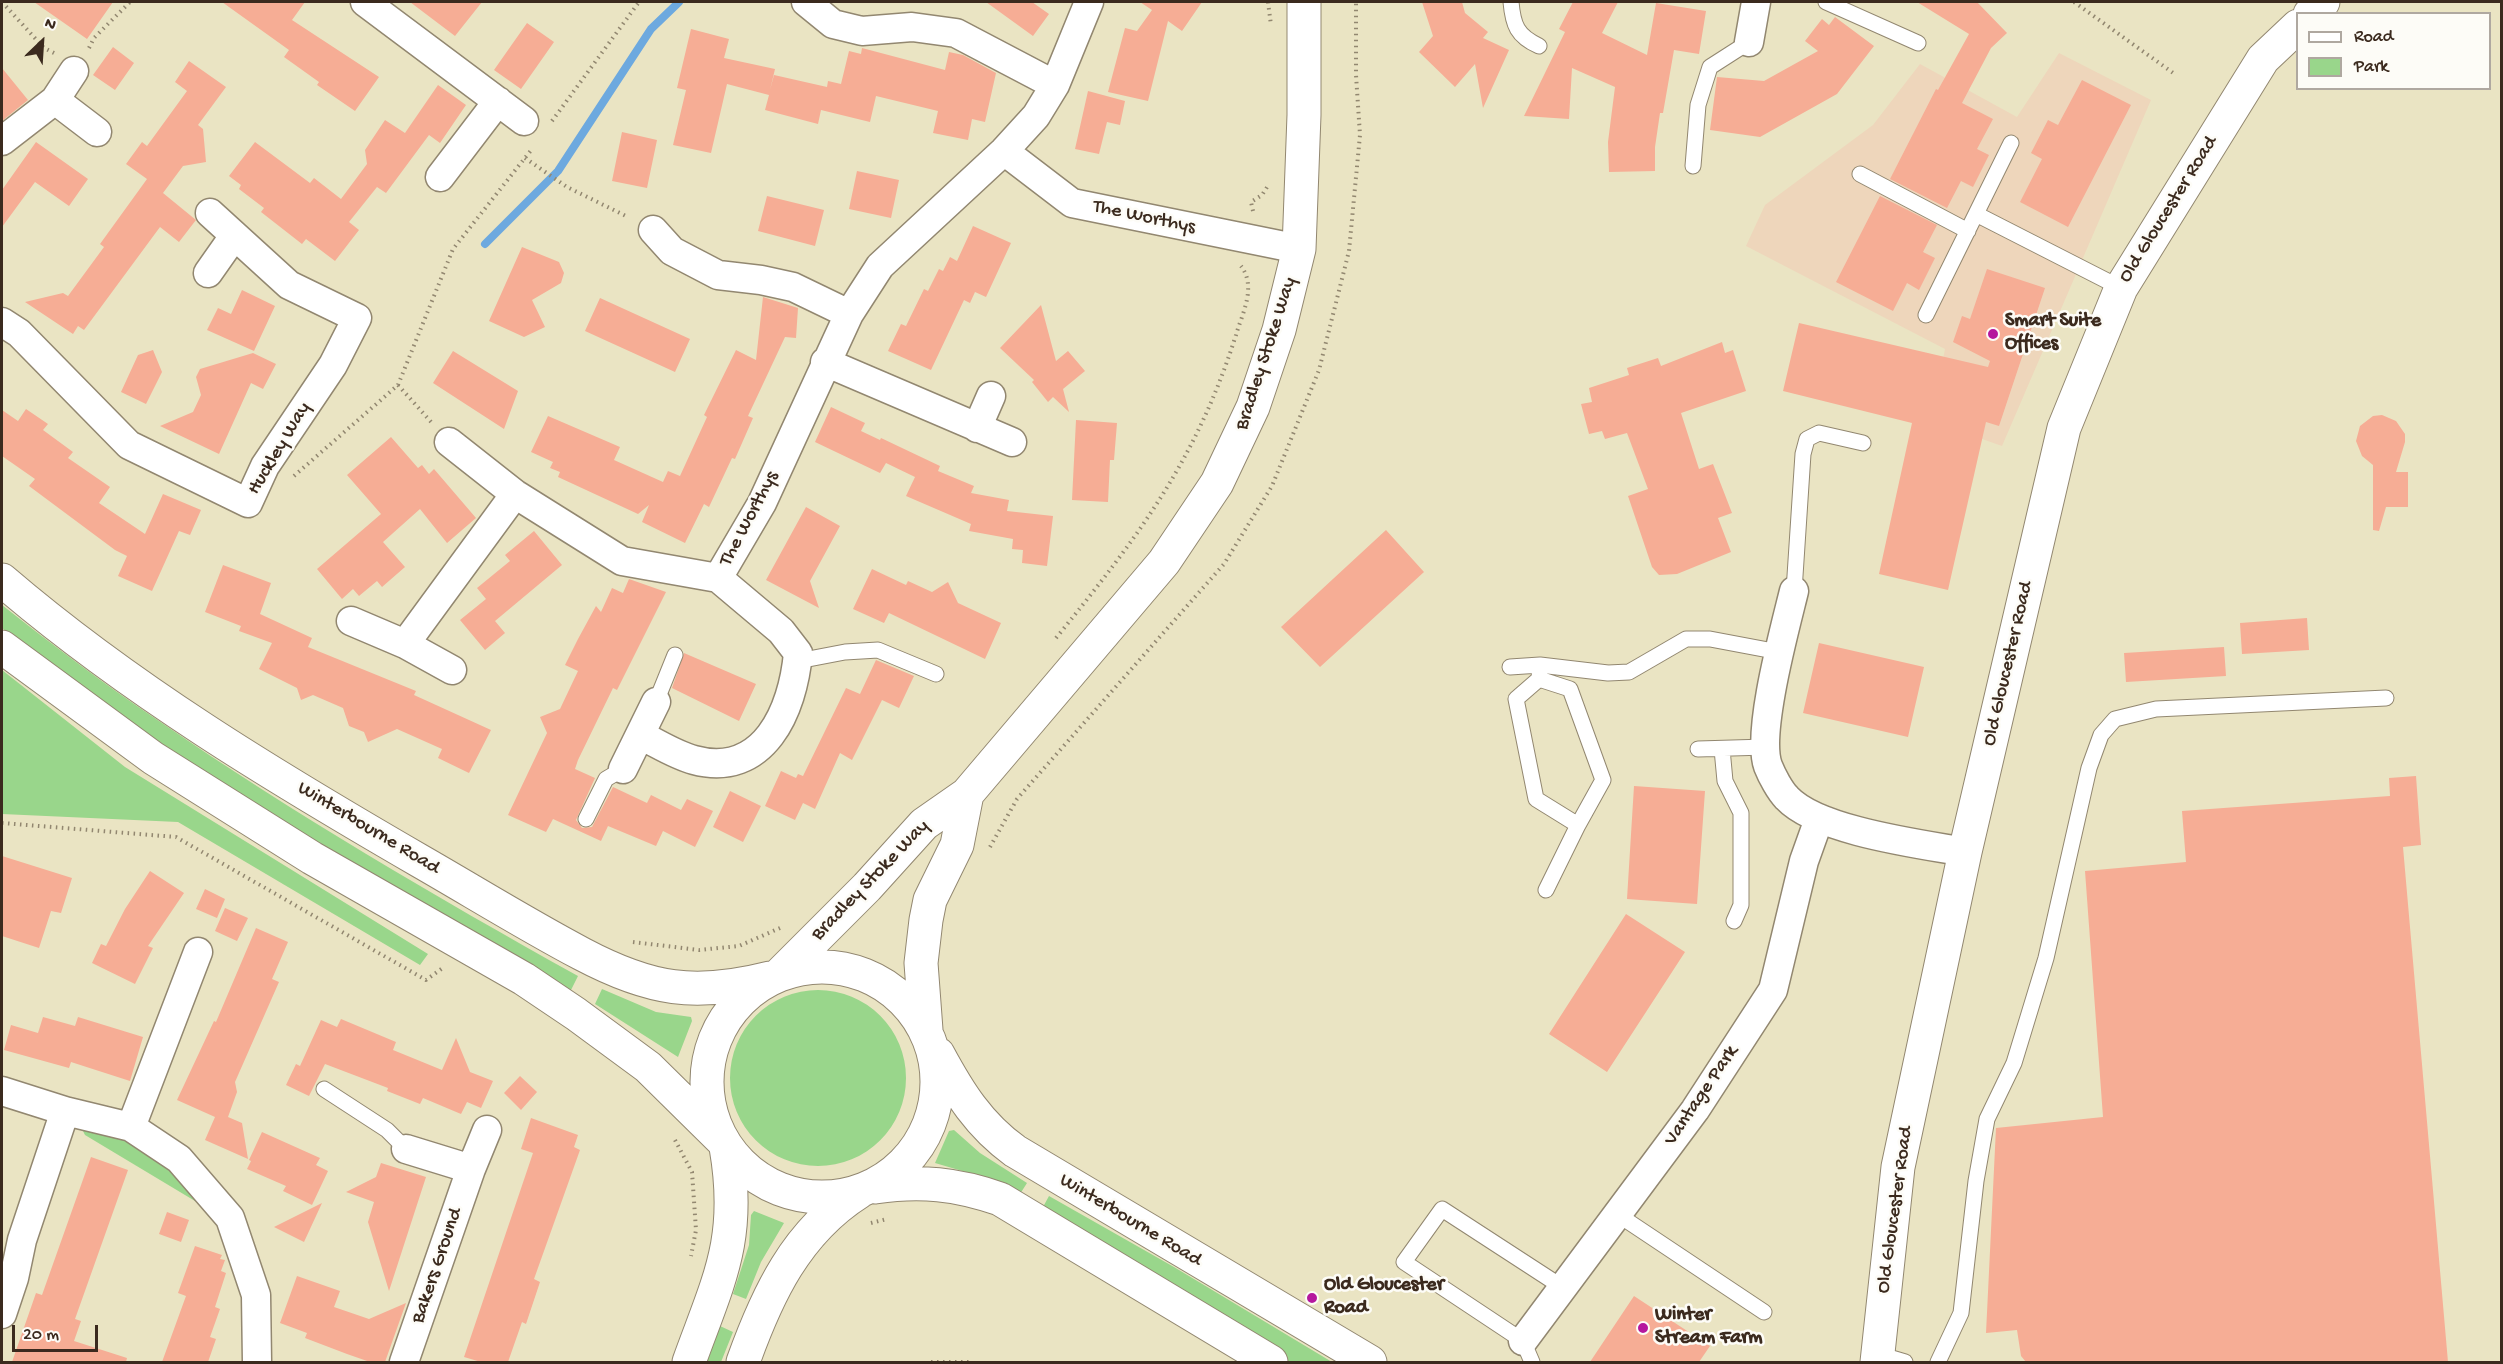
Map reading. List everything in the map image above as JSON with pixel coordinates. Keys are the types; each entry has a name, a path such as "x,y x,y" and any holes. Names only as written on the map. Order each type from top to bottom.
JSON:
{"main road":[{"name":"Bradley Stoke Way","path":"775,976 867,887 924,824 967,794 1164,562 1217,483 1253,407 1279,330 1299,249 1304,115 1304,2"},
{"name":"Old Gloucester Road","path":"1887,1360 1898,1167 1965,852 2064,428 2121,288 2263,58 2296,28"},
{"name":"Winterbourne Road","path":"2,580 118,670 183,715 339,814 602,965 654,983 684,989 736,987 814,967 848,969 880,982 907,1003 928,1035 962,1098 980,1121 1015,1151 1370,1362"},
{"path":"2,647 153,758 312,858 506,968 567,1008 648,1067 752,1174 786,1192 823,1198 865,1189 929,1182 951,1184 1000,1199 1271,1362"},
{"name":"Bradley Stoke Way","path":"928,1035 921,963 926,920 930,900 957,845 967,794"},
{"path":"689,1362 725,1267 730,1239 733,1187 724,1143 710,1110 707,1089 711,1048 724,1020 745,996 775,976"},
{"path":"743,1362 757,1322 784,1266 835,1207 899,1168 922,1141 935,1108 937,1073 928,1035"}],"street":[{"path":"806,2 833,24 862,31 912,27 956,33 1055,85"},
{"name":"The Worthys","path":"718,578 762,503 849,314 880,266 1004,151 1036,116 1055,85 1089,2"},
{"path":"1749,42 1756,2"},
{"path":"378,5 536,130"},
{"path":"2,141 55,100 76,69"},
{"path":"55,100 97,132"},
{"path":"440,177 498,101"},
{"name":"The Worthys","path":"1004,151 1072,203 1299,249"},
{"name":"Huckley Way","path":"2,321 19,333 129,445 248,503 265,466 333,365 357,318 289,285 210,213"},
{"path":"653,230 672,251 718,275 761,280 793,287 849,314"},
{"path":"208,273 234,236"},
{"path":"825,362 1012,442"},
{"path":"977,428 991,396"},
{"name":"The Worthys","path":"449,442 515,494 622,561 718,578 781,631 798,653 798,661"},
{"path":"405,644 515,494"},
{"path":"1794,591 1779,652 1768,714 1766,747 1768,766 1787,798 1819,819 1905,841 1965,852"},
{"path":"351,621 405,644 452,670"},
{"path":"639,735 693,760 716,763 744,759 768,742 776,729 795,680 798,661"},
{"path":"623,769 656,702"},
{"name":"Vantage Park","path":"1527,1352 1562,1287 1695,1110 1773,990 1804,861 1819,819"},
{"path":"131,1127 198,952"},
{"path":"2,1091 65,1112 131,1127 179,1159 230,1218 256,1295 257,1362"},
{"path":"2,1314 14,1278 22,1240 65,1112"},
{"name":"Bakers Ground","path":"404,1362 471,1169 487,1130"},
{"path":"406,1149 471,1169"}],"lane":[{"path":"1511,2 1513,21 1524,39 1539,46"},
{"path":"1826,2 1918,43"},
{"path":"1692,166 1698,105 1710,67 1749,42"},
{"path":"1926,315 2011,143"},
{"path":"1860,174 1968,231"},
{"path":"1976,214 2121,288"},
{"path":"1794,591 1803,454 1807,439 1819,433 1863,443"},
{"path":"1510,667 1539,672 1629,672 1686,639 1710,639 1779,652"},
{"path":"798,661 845,652 878,650 936,674"},
{"path":"656,702 675,655"},
{"path":"1539,672 1569,689 1603,780 1545,890"},
{"path":"1539,672 1516,699 1536,799 1578,825"},
{"path":"1938,1362 1961,1313 1976,1181 1987,1119 2014,1064 2046,958 2089,768 2101,735 2115,718 2156,709 2386,698"},
{"path":"1698,749 1766,747"},
{"path":"1722,749 1725,781 1741,813 1741,905 1734,921"},
{"path":"586,819 606,779 623,769"},
{"path":"324,1089 387,1130 406,1149"},
{"path":"1527,1352 1404,1262 1442,1209 1562,1287"},
{"path":"1617,1214 1764,1312"}],"path":[{"path":"2,2 44,48 76,69 94,38 130,2"},
{"path":"265,466 295,476 399,385 453,249 525,158 536,130 639,2"},
{"path":"2074,2 2176,75"},
{"path":"525,158 567,186 653,230"},
{"path":"1254,214 1251,202 1266,191 1270,179"},
{"path":"1048,646 1133,542 1174,480 1194,441 1226,365 1248,293 1248,277 1239,264 1244,259"},
{"path":"399,385 449,442"},
{"path":"2,823 176,837 426,980 448,964"},
{"path":"625,941 699,950 738,946 788,924"},
{"path":"671,1132 692,1172 696,1230 690,1262"},
{"path":"868,1225 892,1218"},
{"path":"931,1362 971,1362"}],"shaded area":[{"path":"2059,53 2151,100 2002,446 1931,421 1945,349 1746,246 1765,205 1873,125 1920,64 2017,117"}],"green space":[{"path":"2,605 119,693 261,789 419,885 578,976 571,990 279,820 137,729 2,628"},
{"path":"2,670 125,767 428,954 420,965 178,822 2,814"},
{"path":"602,989 656,1012 691,1017 692,1021 678,1057 595,1004"},
{"path":"818,990 852,997 867,1005 880,1016 891,1029 899,1044 906,1078 899,1112 891,1127 880,1140 867,1151 852,1159 818,1166 784,1159 769,1151 756,1140 745,1127 737,1112 730,1078 737,1044 745,1029 756,1016 769,1005 784,997"},
{"path":"82,1129 119,1136 167,1166 200,1200 195,1201 85,1135"},
{"path":"954,1130 980,1153 1027,1183 1020,1194 993,1180 935,1163 949,1131"},
{"path":"1049,1196 1174,1267 1332,1362 1290,1362 1043,1207"},
{"path":"754,1211 784,1223 761,1262 746,1299 733,1294 749,1245 751,1215"},
{"path":"720,1326 733,1332 721,1362 707,1362"}],"building":[{"path":"34,2 113,2 87,39"},
{"path":"222,2 305,2 292,20 379,77 355,111 317,85 319,82 284,57 289,50"},
{"path":"410,2 482,2 455,36"},
{"path":"986,2 1032,2 1049,14 1033,36"},
{"path":"1140,2 1202,2 1182,31 1168,21 1148,101 1108,92 1125,28 1137,31 1152,10"},
{"path":"1422,2 1462,2 1465,13 1488,32 1483,38 1509,50 1483,108 1475,64 1455,87 1419,52 1433,36"},
{"path":"1573,2 1618,2 1602,33 1647,55 1656,3 1706,11 1699,54 1674,50 1663,113 1660,113 1655,147 1655,171 1609,172 1608,142 1615,87 1572,68 1569,119 1524,116 1565,32 1559,29"},
{"path":"1917,2 1977,2 2007,33 1991,48 1962,103 1993,119 1977,149 1989,155 1973,187 1961,181 1947,208 1890,179 1936,89 1938,90 1969,34"},
{"path":"1835,17 1874,46 1837,94 1760,137 1710,130 1717,77 1764,81 1818,51 1805,41 1822,19 1829,25"},
{"path":"527,23 554,42 521,89 494,70"},
{"path":"691,29 729,39 724,58 775,69 770,90 774,75 827,87 828,81 841,84 849,51 861,54 862,48 945,70 949,52 963,55 996,73 985,122 972,119 968,140 933,133 938,111 876,96 870,122 821,110 818,124 765,110 769,95 727,84 711,153 673,145 686,90 677,88"},
{"path":"113,47 134,63 115,90 93,75"},
{"path":"189,61 226,87 198,125 203,129 206,162 183,166 163,193 196,220 179,242 160,227 84,330 78,326 73,334 25,302 63,293 68,296 104,247 100,244 147,179 126,164 142,142 147,146 187,91 175,82"},
{"path":"2,68 28,100 2,121"},
{"path":"2082,80 2131,105 2068,227 2020,202 2042,159 2031,153 2048,120 2058,125"},
{"path":"438,85 466,105 440,143 429,135 386,193 377,187 349,222 359,230 335,261 306,239 302,244 261,212 264,208 239,189 241,185 229,176 255,142 310,183 314,178 341,199 367,164 365,150 385,120 405,133"},
{"path":"1088,91 1125,101 1120,125 1107,122 1099,154 1075,149"},
{"path":"622,132 657,140 647,188 612,181"},
{"path":"36,142 88,179 69,206 35,182 2,227 2,190"},
{"path":"857,171 899,180 891,218 849,209"},
{"path":"767,196 824,210 815,246 758,231"},
{"path":"1880,196 1937,225 1923,252 1935,258 1919,290 1907,283 1893,311 1836,282"},
{"path":"973,226 1011,243 986,297 975,292 970,303 964,300 931,370 888,351 901,324 906,326 924,289 928,291 939,269 943,271 950,257 957,261"},
{"path":"522,247 559,262 564,273 561,283 532,300 545,327 524,337 489,321"},
{"path":"1987,269 2045,288 1999,426 1986,422 1948,590 1879,574 1912,423 1783,391 1799,323 1988,367 1990,361 1953,342 1962,316 1970,319"},
{"path":"242,290 275,306 254,351 207,330 218,308 231,314"},
{"path":"763,297 798,308 796,338 785,337 748,416 753,418 735,459 732,458 709,507 704,504 685,543 642,522 649,505 638,514 558,477 560,472 550,468 553,462 531,452 548,416 620,447 614,460 663,482 668,471 680,476 707,417 704,415 736,350 756,360"},
{"path":"600,298 690,339 675,372 585,331"},
{"path":"1041,305 1056,361 1068,351 1085,371 1063,389 1069,412 1053,397 1048,402 1032,382 1034,380 1000,348"},
{"path":"1722,342 1725,353 1733,350 1746,391 1681,413 1699,469 1713,464 1732,513 1718,518 1731,552 1677,574 1659,575 1652,567 1628,496 1648,489 1627,433 1605,439 1602,431 1589,434 1581,404 1592,402 1589,388 1629,375 1627,368 1658,358 1661,366"},
{"path":"153,350 162,372 146,404 121,392 138,355"},
{"path":"453,351 518,391 504,429 433,383"},
{"path":"253,353 276,364 263,389 251,383 219,454 160,426 193,412 201,395 196,377 200,369"},
{"path":"831,407 865,423 861,431 940,466 938,471 974,486 971,493 1009,500 1007,511 1053,516 1047,566 1022,563 1023,550 1012,549 1013,539 969,531 971,524 906,496 915,477 886,463 880,473 815,442"},
{"path":"26,409 48,424 43,430 73,452 68,458 110,487 99,503 145,534 163,494 201,510 190,535 179,531 152,591 118,576 127,556 115,550 29,486 35,479 2,456 2,410 18,421"},
{"path":"2382,415 2396,421 2405,434 2405,442 2396,472 2408,472 2408,507 2386,507 2379,531 2373,530 2373,465 2362,456 2356,441 2360,426 2373,416"},
{"path":"1076,420 1117,423 1114,460 1110,460 1108,502 1072,500"},
{"path":"391,437 418,468 422,465 429,474 434,469 476,518 447,543 420,509 383,542 405,567 382,587 377,581 359,596 353,589 342,599 317,569 381,514 347,475"},
{"path":"806,507 840,526 810,581 819,608 766,580"},
{"path":"1386,530 1424,572 1320,667 1281,627"},
{"path":"534,531 562,565 495,621 505,633 485,650 460,620 486,599 477,588 510,561 505,555"},
{"path":"223,565 271,583 260,614 312,638 308,647 416,691 414,695 491,730 469,773 438,758 442,749 397,729 368,742 364,732 349,726 343,708 313,695 301,700 297,688 259,669 272,643 239,631 241,626 205,612"},
{"path":"872,569 906,585 908,581 932,592 948,582 958,603 1001,623 985,659 889,613 884,623 853,609"},
{"path":"629,579 666,592 617,690 613,688 578,760 575,769 595,778 576,820 582,828 592,827 613,787 647,803 651,795 681,810 687,799 713,811 695,847 663,831 656,846 608,826 601,841 553,819 546,832 508,815 547,733 540,717 560,709 578,671 565,665 578,639 596,606 601,612 612,588 623,593"},
{"path":"2307,618 2309,650 2242,654 2240,623"},
{"path":"1819,643 1924,667 1908,737 1803,713"},
{"path":"2224,647 2226,676 2126,682 2124,653"},
{"path":"684,653 756,684 739,721 672,688"},
{"path":"876,660 914,676 899,708 882,700 852,760 840,753 815,809 803,803 795,820 765,806 781,771 796,778 798,774 803,776 846,688 860,694"},
{"path":"2416,776 2421,845 2403,847 2448,1362 2026,1362 2021,1356 2017,1330 1986,1333 1996,1128 2103,1117 2085,871 2186,862 2182,811 2390,796 2389,778"},
{"path":"1634,786 1705,791 1697,904 1627,899"},
{"path":"730,791 761,806 743,842 713,827"},
{"path":"2,856 72,878 61,913 51,911 39,948 2,936"},
{"path":"150,871 184,893 148,946 153,948 135,984 92,963 101,944 106,946 125,909"},
{"path":"205,889 225,899 217,918 196,909"},
{"path":"225,908 248,918 237,941 215,931"},
{"path":"1626,914 1685,952 1607,1072 1549,1034"},
{"path":"256,928 288,942 272,979 279,982 235,1082 237,1092 228,1117 242,1123 248,1159 205,1140 215,1117 177,1100 214,1021 216,1022"},
{"path":"43,1017 75,1026 78,1017 143,1037 130,1081 71,1062 69,1068 4,1050 11,1025 38,1033"},
{"path":"341,1019 396,1042 393,1050 442,1070 456,1038 470,1072 493,1081 481,1108 467,1102 461,1114 423,1098 420,1104 387,1091 388,1088 325,1064 309,1096 286,1085 296,1064 300,1066 321,1020 337,1027"},
{"path":"520,1076 537,1092 521,1110 504,1093"},
{"path":"531,1118 578,1135 574,1147 580,1150 534,1279 540,1282 526,1324 522,1322 508,1362 481,1362 464,1357 533,1153 521,1149"},
{"path":"262,1132 320,1158 316,1165 328,1171 312,1205 283,1191 286,1186 247,1169"},
{"path":"91,1157 128,1170 75,1319 81,1321 74,1341 127,1358 126,1362 12,1362 36,1293 42,1295"},
{"path":"381,1163 426,1177 389,1291 368,1222 374,1202 346,1192 376,1177"},
{"path":"322,1203 304,1242 274,1227"},
{"path":"167,1212 189,1220 181,1242 159,1234"},
{"path":"195,1246 222,1255 220,1259 225,1260 221,1271 226,1273 215,1307 220,1309 210,1337 216,1339 208,1362 162,1362 186,1296 178,1293"},
{"path":"297,1276 340,1291 334,1307 369,1319 406,1303 385,1362 370,1362 347,1354 305,1338 307,1333 280,1323"},
{"name":"Winter Stream Farm","path":"1634,1296 1710,1346 1699,1362 1590,1362"}],"waterway":[{"path":"485,244 558,171 651,29 679,2"}],"place":[{"name":"Smart Suite Offices","path":"1993,334"},
{"name":"Old Gloucester Road","path":"1312,1298"},
{"name":"Winter Stream Farm","path":"1643,1328"}]}
